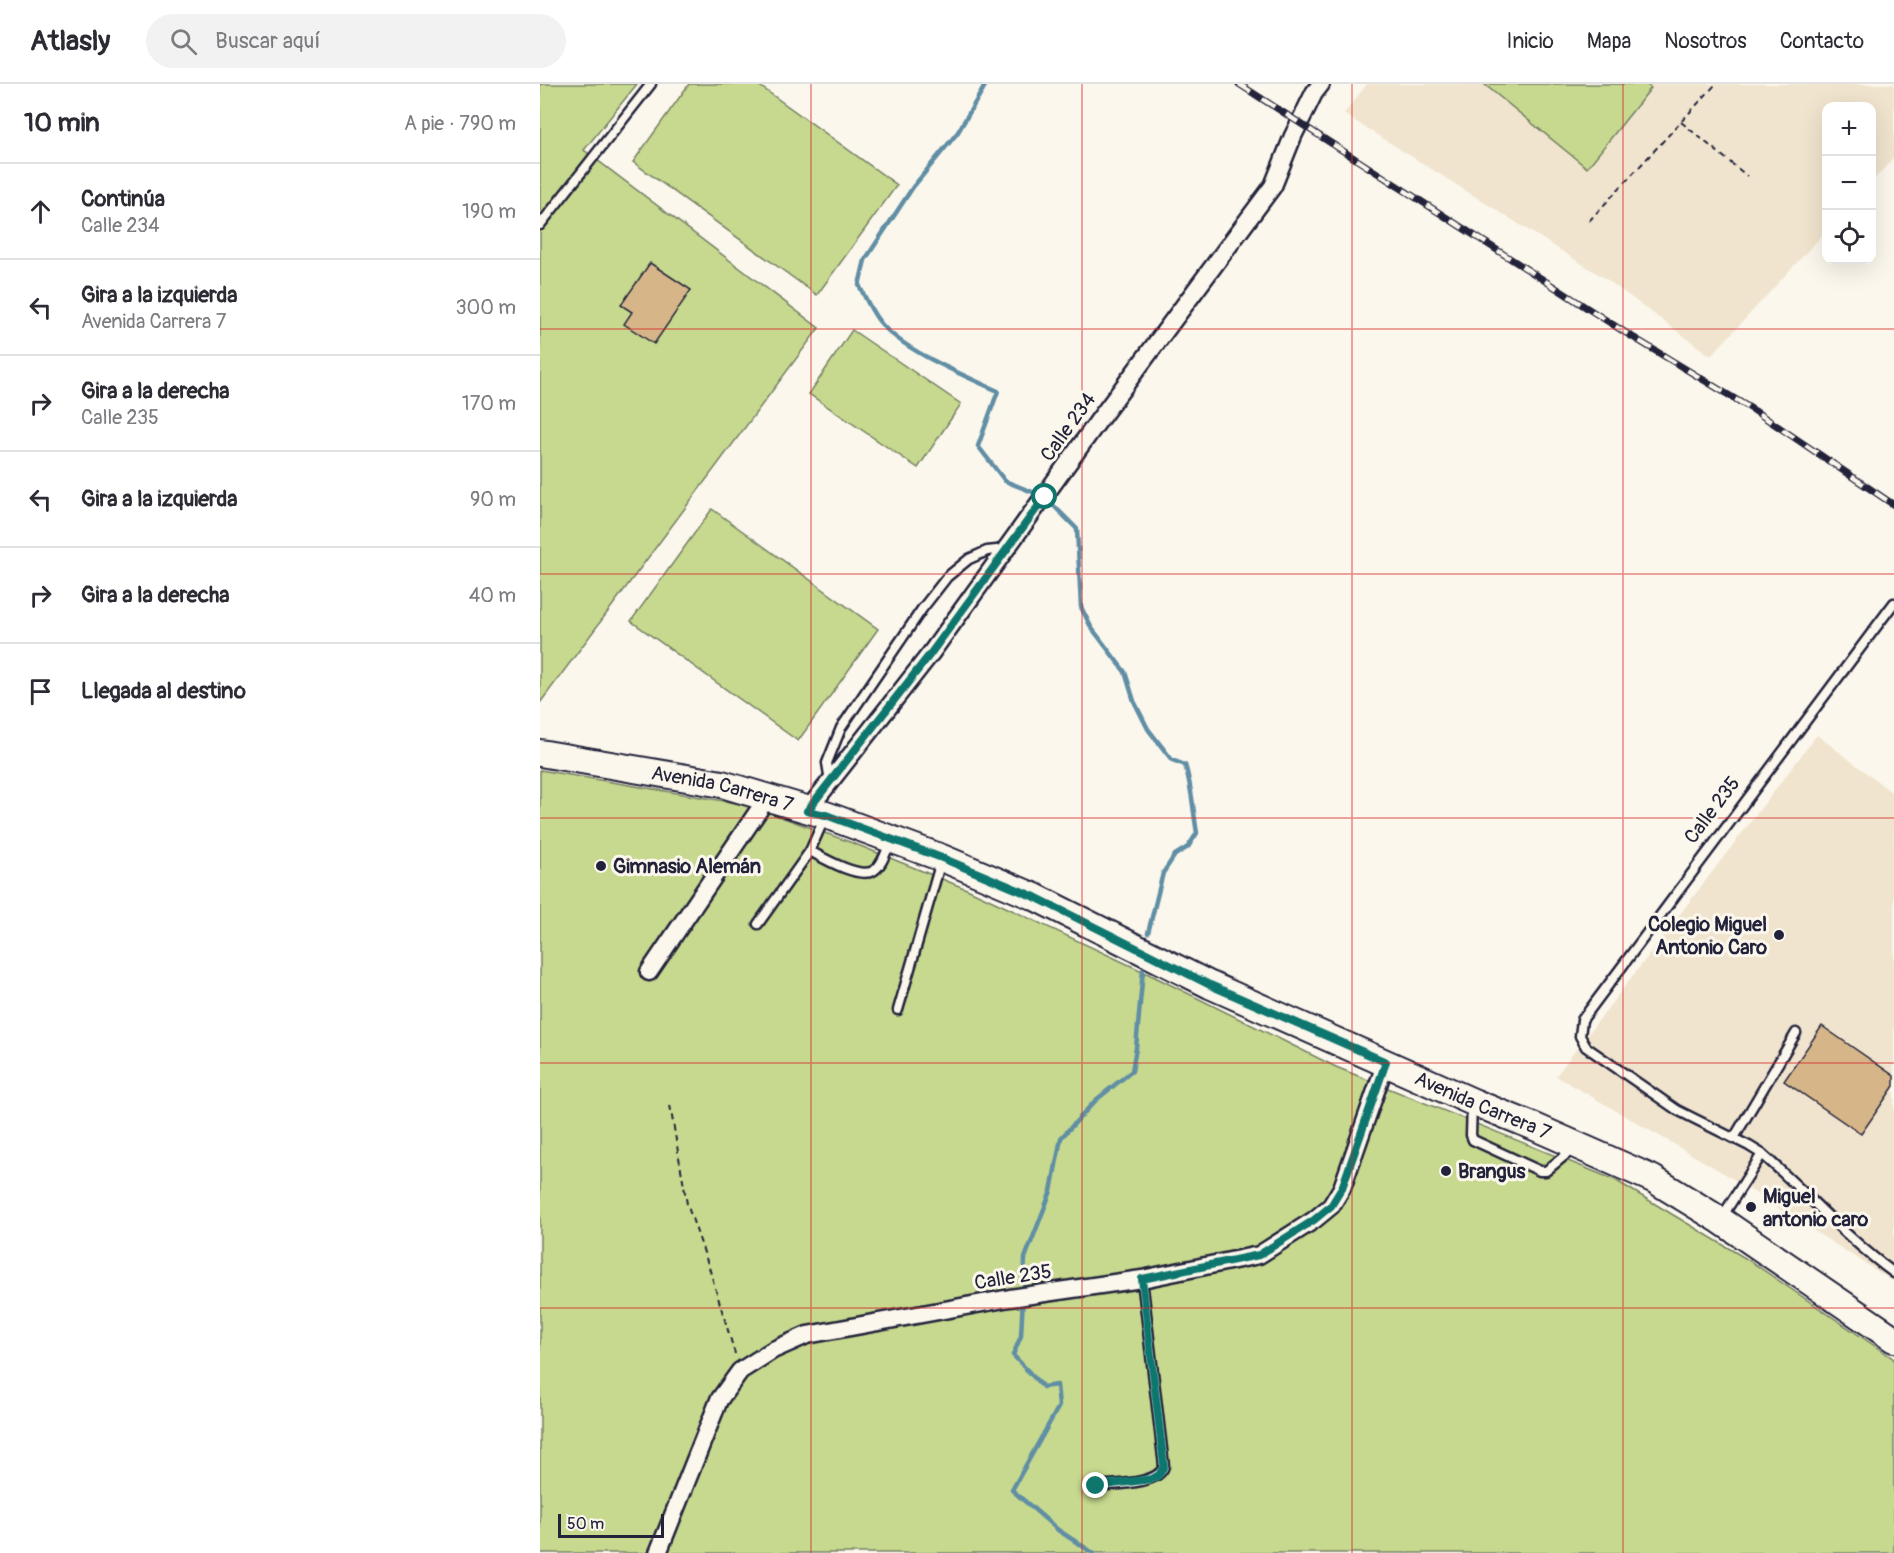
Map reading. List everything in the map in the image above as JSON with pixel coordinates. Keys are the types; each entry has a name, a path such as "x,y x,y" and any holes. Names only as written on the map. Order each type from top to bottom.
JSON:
{"main road":[{"name":"Avenida Carrera 7","path":"540,753 722,784 817,813 891,839 1035,897 1210,985 1653,1179 1720,1220 1894,1339"}],"street":[{"name":"Calle 234","path":"817,813 830,782 931,653 1099,420 1273,186 1293,136 1314,93 1321,84"},
{"path":"649,972 767,798"},
{"name":"Calle 235","path":"658,1553 719,1400 740,1371 773,1350 807,1335 1010,1298 1142,1279 1259,1255 1314,1220 1331,1206 1342,1188 1386,1062"}],"lane":[{"path":"540,225 651,84"},
{"path":"830,782 827,763 841,728 922,609 947,577 969,559 987,551 1006,549"},
{"name":"Calle 235","path":"1734,1138 1677,1110 1586,1047 1580,1036 1582,1020 1894,603"},
{"path":"758,924 810,851 817,813"},
{"path":"810,851 842,867 864,873 873,871 881,862 891,839"},
{"path":"898,1010 942,858"},
{"path":"1796,1034 1734,1138 1762,1154 1798,1185 1852,1240 1894,1273"},
{"path":"1473,1102 1471,1135 1473,1140 1540,1171 1546,1171 1558,1164 1576,1146"},
{"path":"1720,1220 1762,1154"},
{"path":"1096,1486 1152,1479 1159,1475 1164,1466 1142,1279"}],"path":[{"path":"1589,221 1716,84"},
{"path":"1680,122 1747,177"},
{"path":"670,1105 687,1204 708,1264 740,1371"}],"shaded area":[{"path":"1367,84 1894,84 1894,157 1876,177 1876,102 1822,102 1822,235 1711,356 1606,279 1344,114"},
{"name":"Colegio Miguel Antonio Caro","path":"1817,735 1894,794 1894,1282 1727,1175 1556,1076"}],"green space":[{"path":"540,84 637,84 584,150 819,328 540,703"},
{"path":"689,84 757,84 897,185 817,295 633,162"},
{"path":"1484,84 1646,84 1651,88 1587,168"},
{"path":"852,330 961,404 918,468 809,394"},
{"path":"712,509 878,629 798,741 631,621"},
{"path":"540,770 748,805 858,845 969,890 1155,977 1336,1067 1615,1180 1750,1261 1894,1359 1894,1553 540,1553"}],"building":[{"path":"650,263 691,290 654,344 624,324 632,312 621,305"},
{"path":"1822,1026 1894,1076 1894,1086 1861,1134 1784,1081"}],"waterway":[{"path":"986,84 958,132 913,187 865,260 859,285 879,321 902,342 934,361 998,391 978,446 1005,481 1040,495"},
{"path":"1047,499 1077,529 1081,607 1091,627 1125,672 1134,701 1148,729 1172,760 1185,765 1191,790 1197,833 1188,847 1175,855 1163,873 1148,933"},
{"path":"1093,1553 1058,1530 1012,1490 1059,1406 1057,1385 1043,1387 1013,1355 1021,1336 1025,1258 1051,1191 1061,1138 1096,1100 1132,1071 1143,970"}],"railway":[{"path":"1239,84 1626,333 1755,411 1894,505"}],"place":[{"name":"Gimnasio Alemán","path":"601,866"},
{"name":"Colegio Miguel Antonio Caro","path":"1779,935"},
{"name":"Brangus","path":"1446,1171"},
{"name":"Miguel antonio caro","path":"1751,1207"}],"route":[{"path":"1045,497 931,653 807,811 826,815 942,858 1035,897 1210,985 1386,1062 1342,1188 1331,1206 1314,1220 1259,1255 1142,1279 1164,1466 1159,1475 1152,1479 1096,1486"}]}
